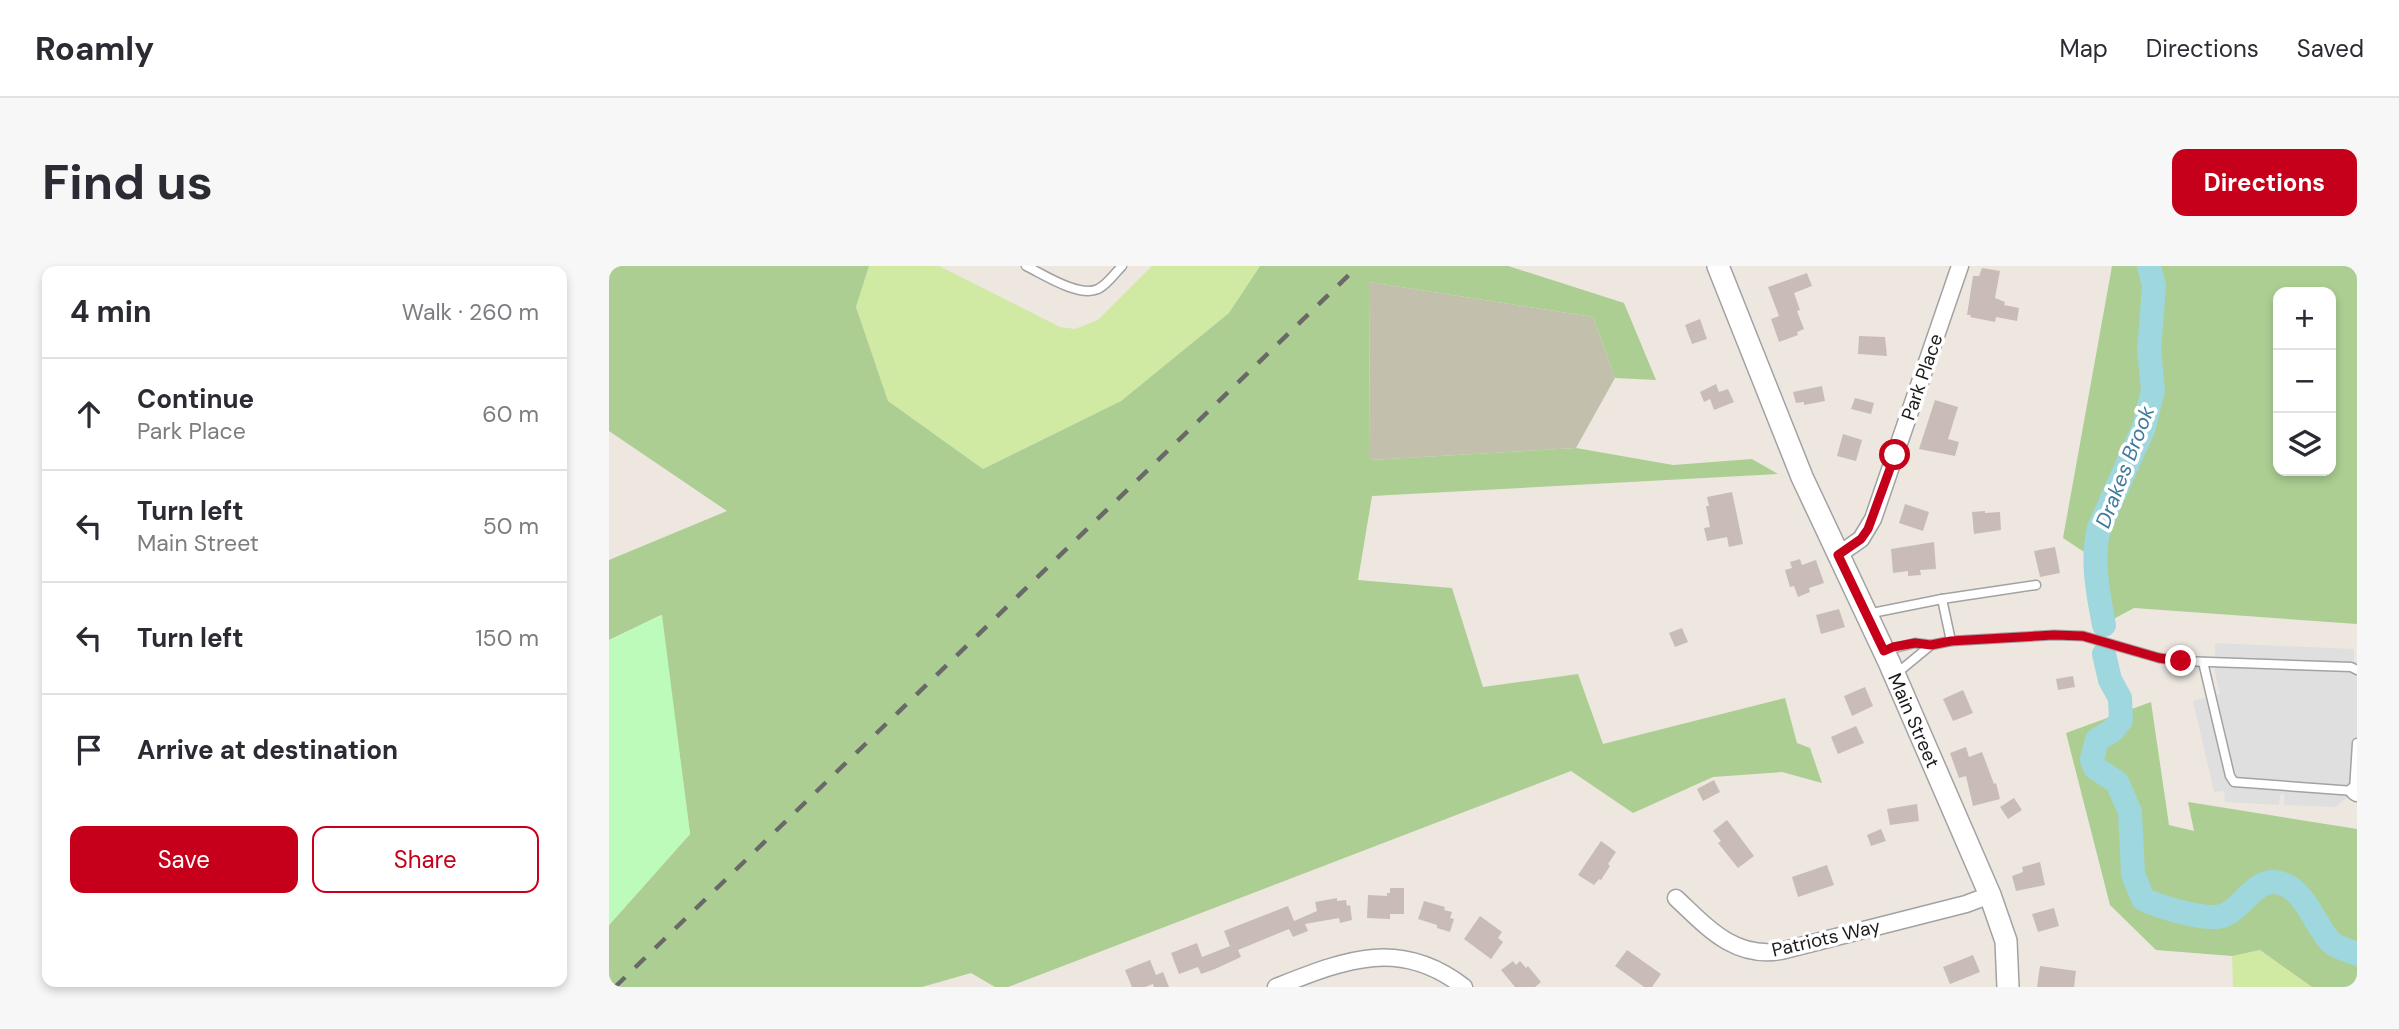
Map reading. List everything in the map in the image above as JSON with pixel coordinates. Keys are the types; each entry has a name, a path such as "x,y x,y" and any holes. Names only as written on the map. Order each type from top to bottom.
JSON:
{"street":[{"name":"Main Street","path":"1718,266 1802,477 1884,651 1990,895 2005,941 2008,987"},
{"name":"Park Place","path":"1838,555 1861,539 1873,519 1960,266"},
{"name":"Patriots Way","path":"1676,898 1725,941 1761,953 1781,951 1940,911 1990,895"},
{"path":"1276,987 1325,968 1369,957 1389,957 1429,967 1450,976 1464,987"}],"lane":[{"path":"1026,266 1075,289 1086,291 1098,289 1122,266"},
{"path":"1867,614 2036,585"},
{"path":"1942,599 1951,641"},
{"path":"1884,651 1915,643 1931,645 1951,641 2083,636 2159,658 2351,667 2357,670"},
{"path":"1893,672 1910,663 1931,645"},
{"path":"2203,662 2229,776 2233,781 2356,792 2357,743"}],"shaded area":[{"path":"1369,282 1593,317 1615,378 1576,448 1370,460"},
{"path":"2215,643 2354,649 2354,661 2357,662 2357,790 2335,807 2284,805 2284,793 2280,795 2279,805 2225,802 2224,791 2214,792 2193,701 2220,694 2215,672"}],"green space":[{"path":"609,266 869,266 856,307 888,401 983,469 1121,401 1229,313 1260,266 1508,266 1624,303 1656,380 1615,378 1593,317 1369,282 1370,460 1576,448 1673,465 1752,459 1778,474 1372,496 1358,580 1452,588 1483,687 1578,674 1603,744 1785,698 1797,743 1810,748 1822,783 1782,772 1713,777 1633,813 1571,771 1008,987 995,987 971,973 922,987 609,987 609,925 690,834 661,615 609,640 609,560 727,511 609,431"},
{"path":"869,266 939,266 1060,327 1075,329 1098,320 1152,266 1260,266 1229,313 1121,401 983,469 888,401 856,307"},
{"path":"2112,266 2357,266 2357,624 2134,608 2106,623 2098,561 2063,538"},
{"path":"662,615 690,834 609,925 609,640"},
{"path":"2151,702 2169,825 2194,831 2188,802 2357,829 2357,987 2312,987 2260,950 2232,956 2156,950 2110,905 2066,733"},
{"path":"2260,950 2312,987 2233,987 2232,956"}],"building":[{"path":"1982,268 2000,271 1995,298 2005,302 2004,305 2019,308 2017,321 1996,317 1995,322 1967,315 1973,276 1979,276"},
{"path":"1807,273 1812,286 1794,293 1804,329 1797,332 1798,335 1779,342 1771,319 1779,316 1768,287"},
{"path":"1700,319 1707,339 1692,344 1685,325"},
{"path":"1859,336 1885,337 1887,356 1858,354"},
{"path":"1716,384 1719,392 1728,389 1734,402 1714,410 1710,399 1704,402 1700,392"},
{"path":"1822,386 1825,401 1804,405 1804,402 1796,403 1793,392"},
{"path":"1855,398 1874,403 1871,414 1851,409"},
{"path":"1935,400 1958,407 1948,439 1959,442 1955,456 1919,449"},
{"path":"1843,434 1862,440 1856,461 1837,456"},
{"path":"1732,492 1743,544 1729,547 1727,537 1707,541 1704,528 1710,527 1707,497"},
{"path":"1905,504 1929,512 1923,531 1899,523"},
{"path":"1972,512 2000,512 2001,530 1974,534"},
{"path":"1934,542 1936,569 1920,570 1921,575 1908,576 1908,571 1893,573 1891,549"},
{"path":"2055,547 2060,573 2040,577 2034,551"},
{"path":"1800,559 1802,565 1816,560 1824,583 1809,588 1810,592 1798,597 1794,586 1790,587 1785,570 1792,568 1790,562"},
{"path":"1839,609 1845,627 1821,634 1816,615"},
{"path":"1682,628 1688,642 1675,647 1669,633"},
{"path":"2073,676 2075,687 2058,690 2056,679"},
{"path":"1865,687 1873,706 1852,716 1844,696"},
{"path":"1963,690 1973,713 1953,721 1943,699"},
{"path":"1856,726 1864,743 1838,754 1831,737"},
{"path":"1966,747 1969,757 1982,752 2000,799 1973,806 1966,776 1959,778 1950,753"},
{"path":"1714,780 1720,792 1703,801 1697,789"},
{"path":"2014,798 2022,810 2008,819 2000,807"},
{"path":"1917,804 1919,821 1890,825 1887,809"},
{"path":"1727,820 1754,856 1738,868 1718,843 1721,841 1713,831"},
{"path":"1881,829 1886,841 1871,846 1867,835"},
{"path":"1601,841 1616,852 1601,880 1594,885 1578,875"},
{"path":"2040,862 2045,885 2016,891 2012,876 2023,872 2022,867"},
{"path":"1827,865 1834,885 1798,897 1792,877"},
{"path":"1390,888 1404,888 1404,914 1390,914 1390,919 1367,918 1368,895 1387,896"},
{"path":"1337,898 1337,901 1346,900 1347,906 1350,905 1352,920 1340,923 1339,918 1305,924 1308,931 1293,937 1289,929 1238,950 1241,957 1215,969 1201,974 1198,967 1179,974 1171,953 1197,943 1202,957 1230,946 1224,931 1288,906 1294,921 1317,911 1315,902"},
{"path":"1424,901 1452,912 1450,918 1454,919 1450,932 1418,919"},
{"path":"2054,908 2059,926 2038,932 2032,914"},
{"path":"1480,916 1502,932 1498,938 1503,942 1491,959 1464,939"},
{"path":"1627,950 1661,974 1652,987 1644,987 1615,966"},
{"path":"1973,955 1980,972 1950,984 1943,967"},
{"path":"1150,960 1156,975 1163,972 1169,987 1154,987 1153,984 1132,987 1125,970"},
{"path":"1513,961 1516,965 1520,961 1526,968 1528,966 1541,982 1535,987 1515,987 1501,970"},
{"path":"2040,966 2076,971 2074,987 2037,987"}],"waterway":[{"name":"Drakes Brook","path":"2104,625 2095,564 2099,528 2144,427 2153,390 2149,350 2154,286 2149,266"},
{"name":"Drakes Brook","path":"2104,654 2110,680 2120,698 2121,720 2113,730 2097,740 2092,759 2095,768 2117,782 2130,812 2133,874 2143,899 2178,911 2216,917 2233,910 2262,885 2280,883 2289,887 2304,901 2332,943 2357,954"}],"railway":[{"path":"615,987 1358,266"}],"route":[{"path":"1895,455 1868,529 1861,539 1838,555 1884,651 1915,643 1931,645 1951,641 2054,635 2083,636 2159,658 2181,661"}]}
